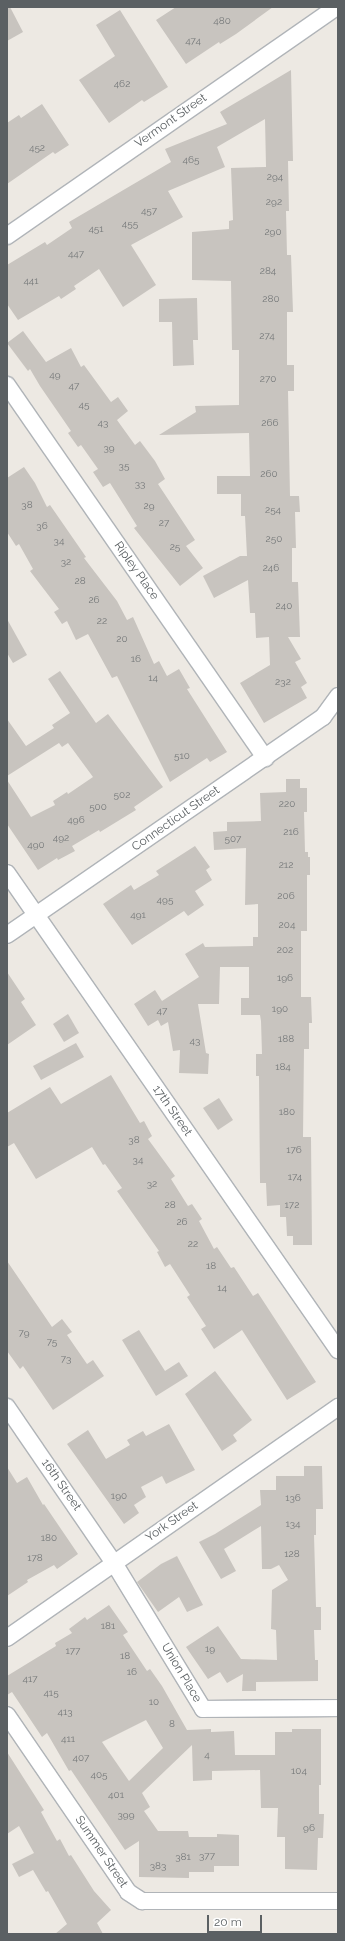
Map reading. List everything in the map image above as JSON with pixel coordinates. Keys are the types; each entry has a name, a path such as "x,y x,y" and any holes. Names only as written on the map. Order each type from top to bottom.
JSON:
{"street":[{"name":"Vermont Street","path":"7,236 336,7"},
{"name":"Ripley Place","path":"7,385 265,758"},
{"name":"Connecticut Street","path":"7,935 323,717 338,696"},
{"name":"17th Street","path":"7,873 338,1350"},
{"name":"York Street","path":"7,1638 338,1407"},
{"name":"16th Street","path":"7,1408 114,1563"},
{"name":"Union Place","path":"114,1563 203,1709 338,1708"},
{"name":"Summer Street","path":"7,1715 128,1892 142,1901 338,1902"}],"building":[{"path":"7,7 10,7 23,32 7,41"},
{"path":"176,7 273,7 236,34 220,44 219,42 186,64 156,20"},
{"path":"120,10 168,87 144,102 142,100 109,123 79,80 115,56 96,25"},
{"path":"291,70 293,161 288,161 289,211 286,211 287,255 291,255 293,312 287,312 287,365 294,365 294,391 288,391 290,496 299,496 300,512 295,512 296,548 292,548 292,582 298,582 300,637 288,637 301,659 295,662 307,683 301,687 307,698 264,723 240,683 270,665 269,637 256,638 255,613 250,613 248,580 214,598 203,576 240,556 247,556 245,516 241,516 241,494 217,494 217,476 250,476 249,433 159,435 196,412 195,406 239,405 239,350 232,350 231,281 192,280 192,232 229,229 229,221 233,220 231,168 266,167 265,119 217,147 225,167 168,191 183,217 131,245 156,285 123,307 99,269 74,286 76,289 61,299 59,296 18,320 7,304 7,265 45,242 47,245 72,228 69,222 171,162 165,149 227,124 220,112"},
{"path":"42,104 69,145 55,154 53,152 7,184 7,123 19,115 21,118"},
{"path":"197,298 198,340 193,340 194,365 173,366 172,322 159,322 159,299"},
{"path":"23,331 46,362 71,348 81,367 84,365 111,402 118,397 128,411 117,420 135,445 140,441 155,461 165,479 158,484 195,540 186,546 203,568 180,586 134,528 137,526 110,483 103,487 93,472 98,469 81,445 78,447 68,433 71,431 30,369 28,371 7,343"},
{"path":"24,467 35,483 47,507 50,505 86,557 84,558 117,601 127,620 133,617 154,664 159,661 167,676 179,669 190,688 187,689 227,752 210,762 207,758 170,782 117,676 112,678 88,634 76,640 67,621 62,624 54,612 59,609 30,571 33,569 19,544 16,546 7,532 7,478"},
{"path":"7,619 27,655 13,663 7,653"},
{"path":"60,671 96,723 108,714 163,787 134,807 136,810 100,832 99,830 72,846 75,851 58,860 57,858 38,870 7,824 7,780 31,817 55,805 53,801 67,792 68,794 93,777 68,743 62,747 59,743 7,776 7,719 26,746 54,728 52,725 70,713 48,679"},
{"path":"286,779 300,779 300,788 307,788 307,812 304,812 305,852 308,852 308,857 310,857 310,875 307,875 307,931 301,931 301,997 311,997 312,1023 309,1023 309,1049 304,1049 303,1137 311,1137 312,1245 293,1245 293,1236 287,1236 286,1217 280,1217 280,1205 267,1206 266,1183 260,1183 259,1076 256,1076 256,1054 262,1054 261,1021 260,1015 241,1015 241,998 249,998 249,967 220,967 219,1004 198,1004 206,1053 209,1054 208,1074 179,1073 180,1050 173,1051 168,1022 161,1026 158,1020 148,1026 134,1004 155,990 162,1001 199,977 185,954 203,943 205,947 253,946 253,937 258,937 258,904 245,905 246,848 214,850 213,832 227,831 227,822 261,821 260,793 286,792"},
{"path":"195,846 210,867 206,870 212,880 195,891 204,905 188,916 184,911 132,945 103,904 131,885 134,890 159,875 156,871"},
{"path":"7,972 25,999 21,1002 36,1025 7,1045"},
{"path":"68,1014 79,1033 64,1042 53,1024"},
{"path":"76,1043 84,1057 41,1080 33,1066"},
{"path":"111,1075 140,1123 144,1121 152,1136 148,1139 175,1176 171,1179 188,1206 192,1204 202,1219 199,1221 214,1249 217,1247 231,1268 234,1267 253,1296 258,1293 316,1382 287,1400 242,1330 214,1349 201,1329 206,1326 187,1297 190,1295 170,1264 165,1267 157,1252 159,1251 117,1191 122,1188 105,1164 103,1165 92,1147 36,1179 14,1143 7,1147 7,1113 50,1087 61,1104"},
{"path":"219,1098 233,1120 218,1130 203,1108"},
{"path":"7,1261 52,1327 62,1319 72,1332 67,1335 87,1364 93,1360 104,1376 53,1410 23,1366 20,1369 7,1351"},
{"path":"139,1330 165,1371 179,1362 188,1376 156,1396 122,1340"},
{"path":"215,1371 252,1420 233,1435 237,1441 222,1451 185,1394"},
{"path":"169,1424 195,1470 166,1484 162,1476 141,1487 146,1497 134,1505 139,1513 124,1524 67,1444 88,1430 106,1459 130,1445 127,1440 143,1431 146,1436"},
{"path":"304,1466 322,1466 323,1509 316,1509 316,1535 314,1535 316,1607 321,1607 321,1630 314,1630 315,1660 318,1660 318,1681 256,1682 256,1691 242,1691 243,1674 227,1683 220,1672 208,1679 186,1647 218,1626 241,1659 277,1660 276,1630 271,1629 272,1590 288,1580 279,1565 271,1569 262,1569 261,1526 224,1549 236,1571 221,1579 199,1542 215,1534 261,1505 260,1490 276,1490 276,1476 304,1476"},
{"path":"7,1467 17,1483 27,1477 43,1505 44,1504 78,1554 57,1569 54,1565 27,1580 28,1582 7,1596"},
{"path":"177,1556 203,1605 187,1612 179,1597 158,1612 137,1582 161,1564"},
{"path":"109,1605 128,1632 123,1635 147,1671 150,1669 162,1686 187,1730 211,1729 211,1732 234,1731 235,1755 275,1755 275,1732 292,1732 292,1729 321,1729 321,1785 319,1785 319,1814 324,1814 323,1838 318,1838 317,1870 285,1869 285,1837 277,1837 278,1808 261,1808 260,1770 212,1771 212,1780 193,1781 192,1745 142,1793 150,1807 144,1811 158,1831 188,1831 189,1837 217,1837 217,1834 239,1835 239,1866 214,1866 214,1872 189,1872 189,1878 139,1877 139,1841 125,1850 71,1770 69,1771 47,1733 42,1737 12,1692 7,1695 7,1676 56,1646 55,1643 72,1633 69,1629 85,1617 87,1620","holes":["146,1720 163,1748 129,1781 102,1742"]},
{"path":"7,1752 44,1810 41,1812 57,1841 60,1839 69,1856 71,1855 94,1891 111,1910 97,1923 103,1934 55,1934 67,1924 48,1891 46,1892 33,1870 19,1877 12,1864 34,1853 19,1826 7,1834"}]}
